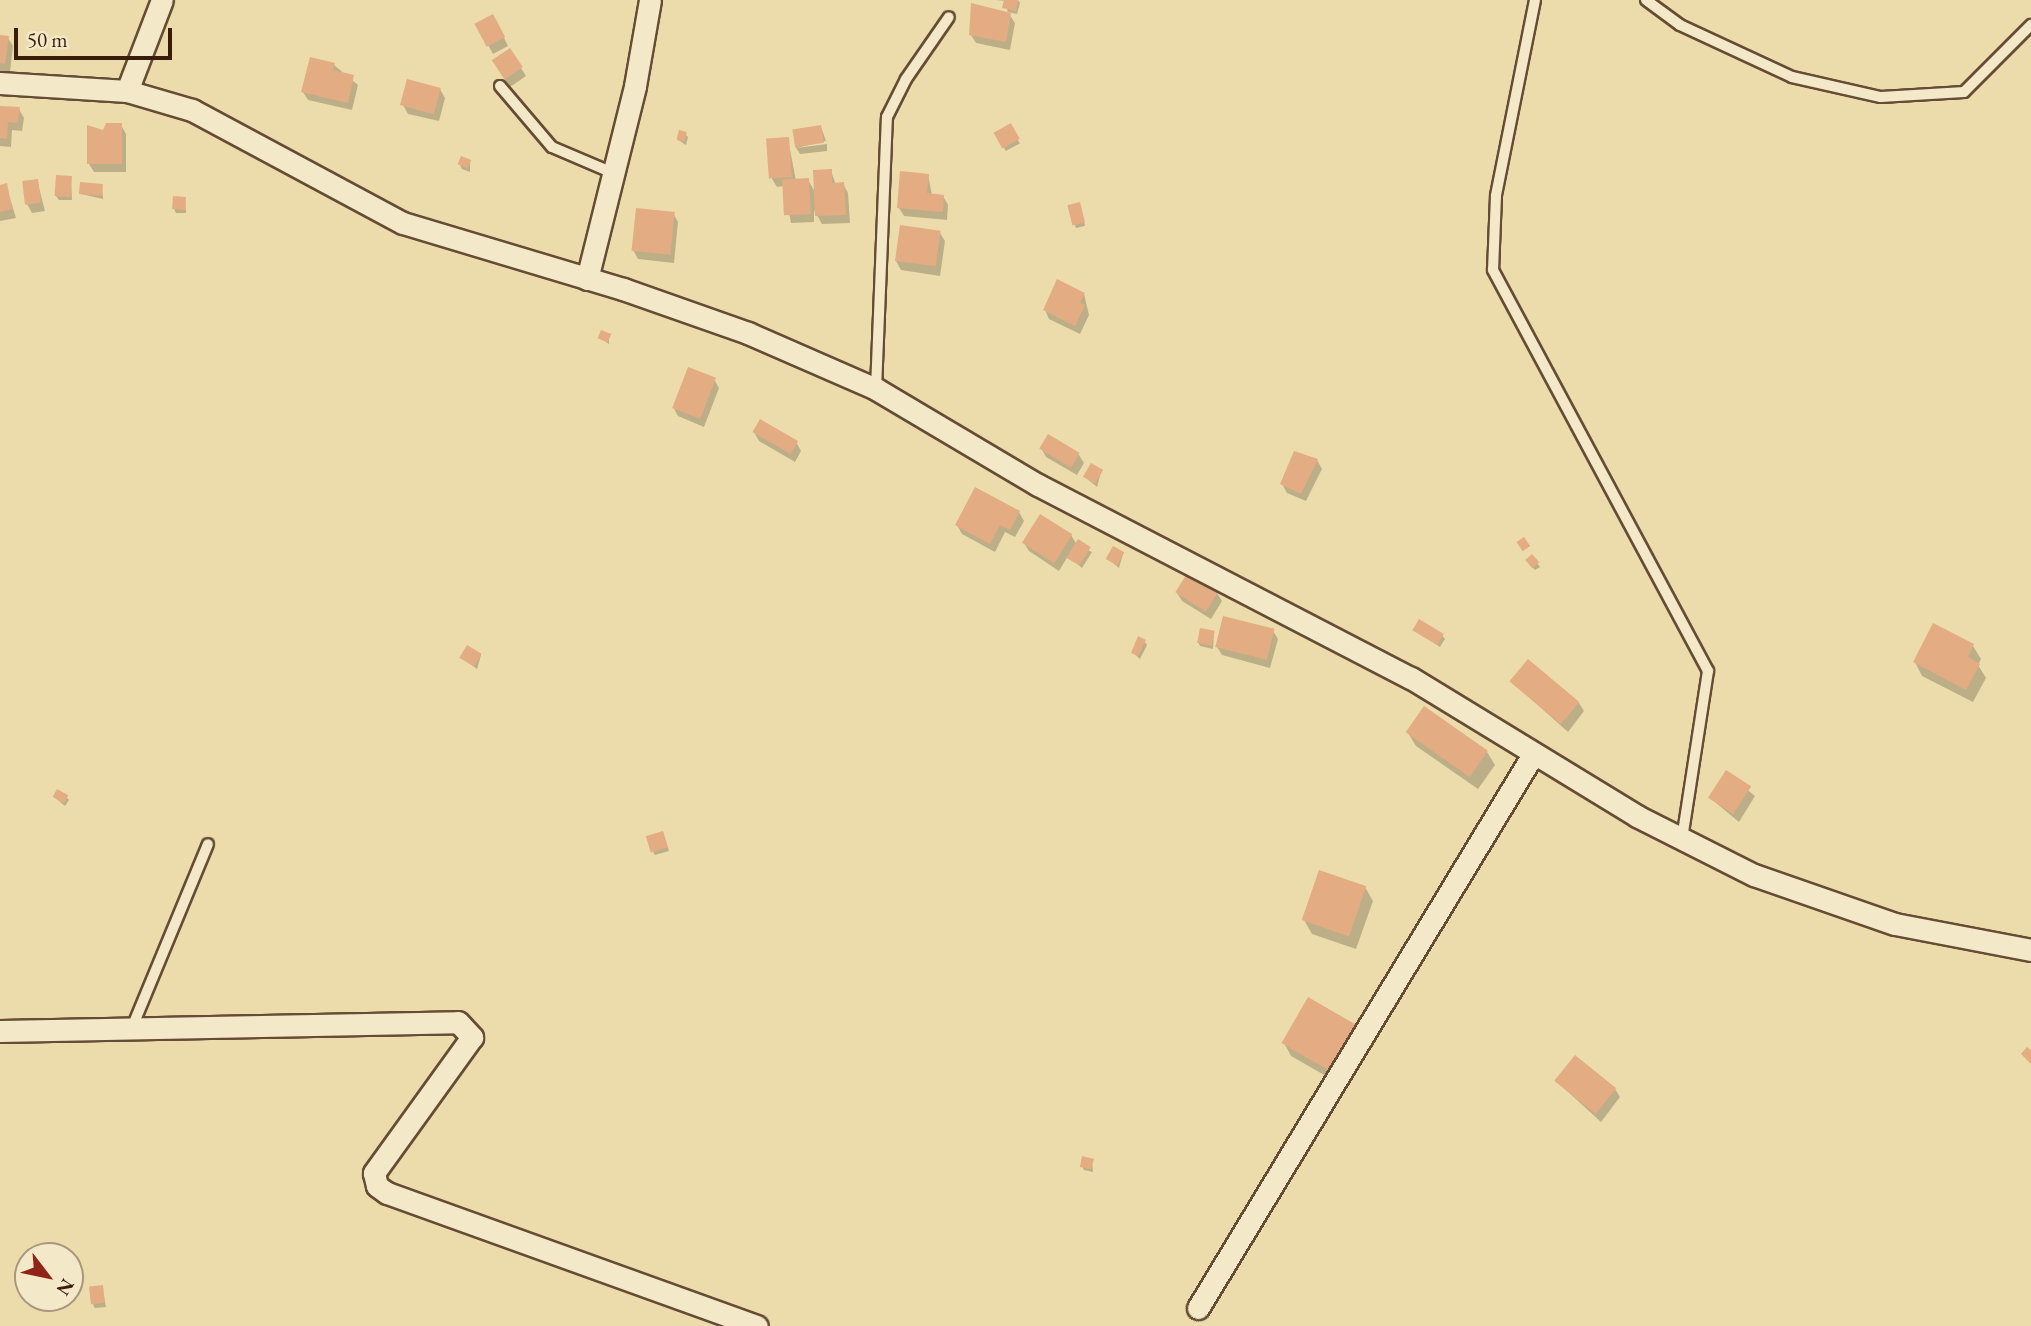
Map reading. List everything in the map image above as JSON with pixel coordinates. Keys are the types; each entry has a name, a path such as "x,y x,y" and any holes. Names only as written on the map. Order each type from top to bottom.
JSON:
{"street":[{"path":"127,91 162,0"},
{"path":"587,279 650,0"},
{"path":"0,83 127,91 192,110 403,223 587,279 748,333 876,389 1038,485 1411,678 1532,755 1682,839 1754,875 1895,924 2031,950"},
{"path":"1198,1308 1532,755"},
{"path":"0,1031 458,1022 472,1037 374,1174 377,1186 387,1193 757,1326"}],"lane":[{"path":"1535,0 1496,196 1493,270 1708,671 1682,839"},
{"path":"1646,0 1680,24 1792,77 1881,97 1964,92 2031,25"},
{"path":"876,389 887,117 906,79 949,17"},
{"path":"500,86 552,146 613,173"},
{"path":"131,1030 208,844"}],"building":[{"path":"1004,0 1018,0 1016,11 1002,8"},
{"path":"971,3 1011,13 1006,42 969,35"},
{"path":"493,14 505,37 487,47 474,24"},
{"path":"0,35 9,36 5,64 0,63"},
{"path":"510,48 523,67 505,79 492,60"},
{"path":"310,57 335,63 333,70 354,75 348,103 301,92"},
{"path":"407,79 441,88 434,114 400,105"},
{"path":"0,106 20,107 18,123 8,122 7,139 0,138"},
{"path":"106,123 122,123 122,164 87,164 87,125 103,130"},
{"path":"1011,123 1020,139 1002,148 994,133"},
{"path":"821,125 824,143 795,147 792,130"},
{"path":"679,130 687,132 684,142 677,140"},
{"path":"789,137 792,177 769,179 766,139"},
{"path":"461,156 471,160 468,168 458,164"},
{"path":"832,169 832,183 844,182 846,215 815,216 813,170"},
{"path":"900,171 929,174 927,193 944,195 943,212 897,208"},
{"path":"56,175 72,176 70,197 55,196"},
{"path":"809,178 811,214 784,215 782,179"},
{"path":"38,179 41,203 25,205 22,181"},
{"path":"80,182 103,184 102,196 79,194"},
{"path":"7,183 12,209 0,212 0,185"},
{"path":"173,196 186,197 185,210 172,209"},
{"path":"1080,202 1085,222 1072,226 1067,205"},
{"path":"636,208 675,212 670,255 632,251"},
{"path":"900,225 941,231 936,266 895,261"},
{"path":"1057,279 1085,293 1080,303 1085,305 1075,326 1043,310"},
{"path":"601,330 611,334 608,342 598,338"},
{"path":"688,367 716,378 700,419 672,408"},
{"path":"760,419 798,441 791,454 752,432"},
{"path":"1048,434 1080,453 1071,468 1039,449"},
{"path":"1294,451 1318,459 1301,494 1280,484"},
{"path":"1091,463 1103,470 1095,484 1083,477"},
{"path":"975,487 1020,511 1010,530 1000,525 990,544 955,525"},
{"path":"1040,514 1072,534 1054,563 1022,543"},
{"path":"1524,537 1530,546 1523,551 1517,542"},
{"path":"1078,539 1091,547 1079,566 1066,558"},
{"path":"1113,546 1124,552 1117,565 1106,559"},
{"path":"1532,554 1539,562 1532,568 1525,560"},
{"path":"1188,572 1219,591 1206,611 1175,592"},
{"path":"1223,616 1274,629 1267,660 1215,647"},
{"path":"1419,619 1444,634 1437,645 1412,630"},
{"path":"1933,623 1974,644 1968,657 1980,664 1966,690 1913,662"},
{"path":"1200,628 1215,631 1212,646 1197,643"},
{"path":"1138,636 1146,640 1138,656 1131,653"},
{"path":"467,645 482,654 474,667 459,658"},
{"path":"1528,659 1579,702 1561,724 1509,681"},
{"path":"1424,706 1488,751 1470,777 1406,732"},
{"path":"1726,770 1751,786 1733,814 1708,798"},
{"path":"57,789 68,795 64,803 53,797"},
{"path":"663,831 668,847 651,853 646,836"},
{"path":"1319,870 1366,886 1349,936 1302,920"},
{"path":"1308,997 1359,1026 1333,1072 1282,1043"},
{"path":"2027,1047 2031,1050 2031,1064 2021,1054"},
{"path":"1575,1055 1616,1088 1595,1114 1554,1081"},
{"path":"1082,1156 1094,1159 1091,1169 1080,1167"},
{"path":"103,1285 105,1303 91,1304 89,1286"}]}
